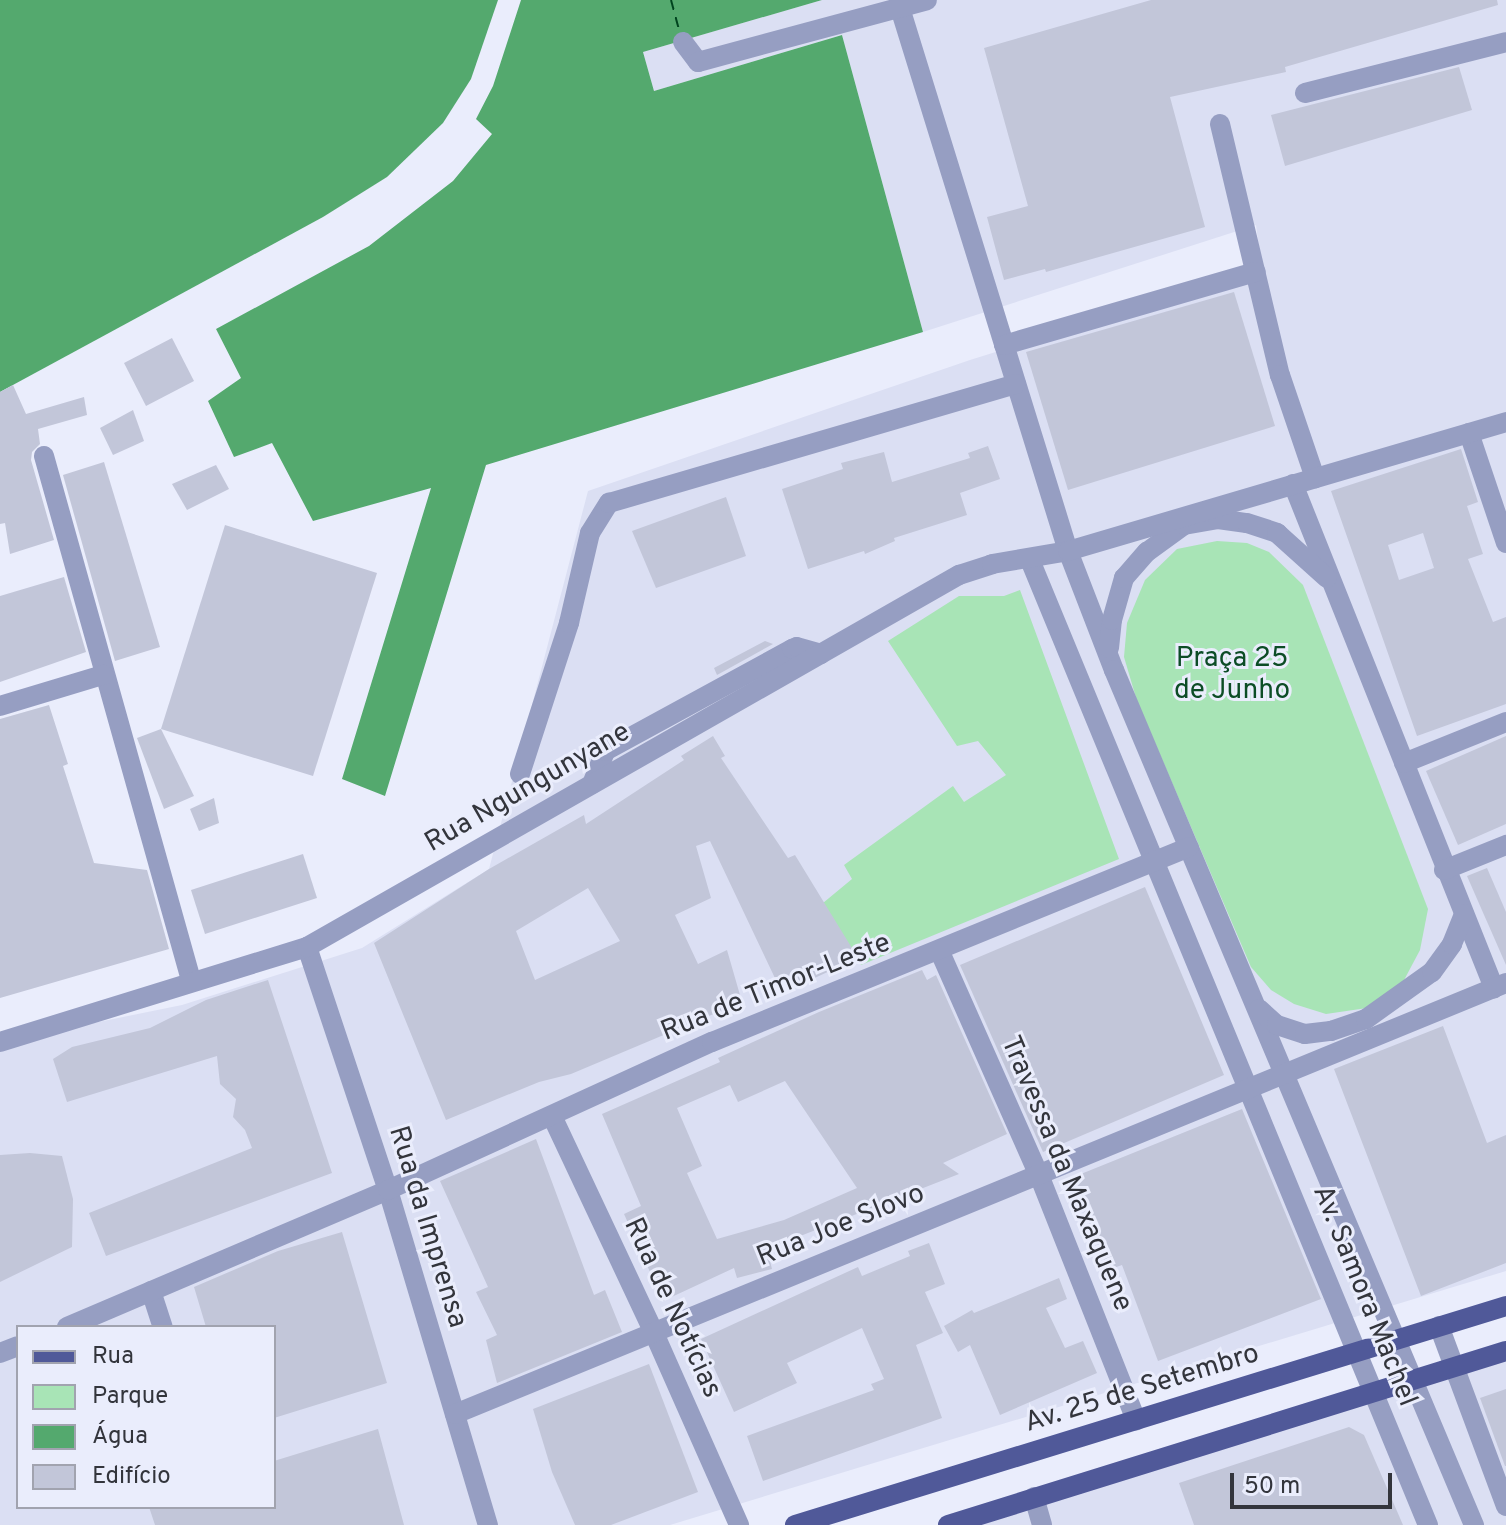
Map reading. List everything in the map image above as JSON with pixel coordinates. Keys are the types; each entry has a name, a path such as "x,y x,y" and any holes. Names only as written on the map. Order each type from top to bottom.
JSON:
{"main road":[{"name":"Av. 25 de Setembro","path":"795,1525 1506,1306"},
{"path":"948,1525 1506,1351"}],"street":[{"path":"683,42 698,62 927,0"},
{"path":"900,8 1068,551 1114,670 1285,1074"},
{"path":"1305,93 1506,42"},
{"path":"1220,124 1280,375 1315,478"},
{"path":"1004,345 1256,272"},
{"path":"520,774 569,623 590,533 609,503 1016,384"},
{"path":"1068,551 1506,422"},
{"path":"1469,433 1506,543"},
{"path":"44,456 191,980"},
{"path":"1248,1089 1500,986 1444,870 1293,484"},
{"path":"1114,670 1108,643 1124,578 1147,552 1184,525 1218,519 1247,523 1277,533 1333,584"},
{"name":"Rua Ngungunyane","path":"0,1042 191,980 307,947 959,575 992,564 1030,560 1068,551"},
{"name":"Av. Samora Machel","path":"1030,560 1428,1525"},
{"path":"0,706 103,675"},
{"path":"1404,763 1506,722"},
{"path":"1444,870 1506,845"},
{"name":"Rua de Timor-Leste","path":"72,1325 388,1190 712,1042 940,952 1189,847"},
{"path":"1256,1007 1277,1025 1305,1034 1331,1031 1366,1019 1432,972 1452,944 1464,914"},
{"name":"Rua da Imprensa","path":"307,947 388,1190 488,1525"},
{"name":"Travessa da Maxaquene","path":"940,952 1039,1175 1136,1420"},
{"name":"Av. Samora Machel","path":"1285,1074 1407,1382 1459,1525"},
{"name":"Rua Joe Slovo","path":"455,1414 1248,1089"},
{"name":"Rua de Notícias","path":"552,1116 654,1333 739,1525"},
{"path":"151,1291 162,1325"},
{"name":"Av. Samora Machel","path":"1439,1326 1506,1506"},
{"path":"1407,1382 1474,1525"},
{"path":"1034,1497 1042,1525"}],"shaded area":[{"path":"822,0 1506,0 1506,1271 670,1525 0,1525 0,1042 182,1005 362,948 489,869 588,491 970,360 1257,270 1279,405 1256,225 923,332 842,35 654,91 643,52"},
{"path":"1506,1358 1506,1525 975,1525"}],"green space":[{"name":"Praça 25 de Junho","path":"1217,541 1247,543 1269,552 1303,585 1428,909 1420,950 1403,982 1367,1008 1326,1014 1294,1004 1271,990 1251,967 1137,701 1124,657 1127,623 1145,580 1177,549"},
{"path":"1020,590 1119,859 861,965 823,903 852,879 844,865 953,786 964,802 1006,775 978,741 957,746 888,641 959,596 1004,596"}],"water":[{"path":"0,0 498,0 471,79 443,123 387,177 323,217 0,392"},
{"path":"521,0 822,0 643,52 654,91 842,35 923,332 486,465 385,796 342,779 431,488 313,521 272,443 234,457 208,401 241,378 216,329 369,246 453,181 492,134 476,119 493,86"}],"building":[{"path":"1151,0 1497,0 1498,5 1285,67 1286,72 1170,97 1205,227 1046,272 1045,269 1004,280 987,217 1028,206 984,48"},
{"path":"1459,67 1472,110 1285,166 1271,115"},
{"path":"1234,292 1275,426 1068,490 1026,352"},
{"path":"172,338 194,381 146,406 124,363"},
{"path":"13,385 26,414 84,397 87,415 38,429 40,444 32,452 31,460 54,540 10,554 5,523 0,524 0,392"},
{"path":"133,410 144,441 113,455 100,428"},
{"path":"988,446 1000,479 960,493 967,515 894,538 895,541 865,554 864,551 808,569 782,489 843,469 841,463 884,452 892,482 970,458 968,453"},
{"path":"1461,449 1478,502 1467,506 1483,554 1468,559 1493,622 1506,617 1506,704 1417,736 1331,491","holes":["1423,533 1434,568 1399,580 1388,545"]},
{"path":"104,462 160,647 115,661 63,475"},
{"path":"216,465 229,489 187,510 172,484"},
{"path":"726,497 746,556 656,588 632,531"},
{"path":"225,525 377,573 313,776 161,729"},
{"path":"64,577 86,652 0,682 0,596"},
{"path":"765,641 773,644 717,675 714,668"},
{"path":"49,705 68,764 63,766 94,863 147,870 169,949 0,998 0,719"},
{"path":"161,729 194,796 164,809 137,738"},
{"path":"713,736 725,756 721,758 788,858 795,855 858,958 782,993 710,841 696,846 711,898 675,915 698,964 727,950 742,1002 571,1074 539,1082 446,1120 374,943 489,869 584,815 586,824 684,760 681,756","holes":["588,888 620,941 535,980 516,931"]},
{"path":"1506,736 1506,824 1458,845 1426,771"},
{"path":"214,798 219,823 199,831 190,809"},
{"path":"303,854 317,898 205,934 191,890"},
{"path":"1487,868 1506,912 1506,965 1467,876"},
{"path":"1145,887 1224,1075 1043,1152 960,965"},
{"path":"922,970 927,980 936,975 1007,1134 943,1163 959,1174 767,1249 772,1269 737,1278 734,1268 663,1301 624,1214 641,1206 602,1114 720,1062 718,1058","holes":["785,1081 857,1188 784,1220 717,1239 687,1173 702,1166 677,1108 730,1085 738,1102"]},
{"path":"268,980 332,1173 106,1256 89,1213 252,1148 245,1130 233,1117 236,1099 220,1084 217,1056 67,1102 53,1059 72,1047 150,1028 206,1000"},
{"path":"1443,1026 1487,1143 1506,1135 1506,1263 1421,1296 1334,1069"},
{"path":"1242,1109 1321,1299 1158,1361 1122,1265 1108,1270 1071,1178"},
{"path":"536,1139 594,1295 605,1290 622,1332 497,1383 486,1340 497,1335 476,1292 488,1287 440,1181"},
{"path":"30,1153 62,1156 73,1199 72,1247 0,1282 0,1155"},
{"path":"342,1232 387,1383 276,1417 276,1325 205,1325 194,1287 278,1251"},
{"path":"929,1243 945,1284 925,1292 943,1333 916,1345 942,1418 763,1481 747,1436 874,1390 871,1384 884,1379 862,1328 787,1363 797,1383 734,1412 701,1339 858,1267 862,1276 910,1256 908,1251"},
{"path":"1059,1278 1067,1299 1046,1308 1065,1348 1083,1341 1097,1373 1000,1415 970,1345 958,1352 944,1326 972,1310 974,1313"},
{"path":"649,1364 698,1492 611,1525 575,1525 552,1472 533,1409"},
{"path":"1506,1389 1506,1466 1505,1466 1480,1398"},
{"path":"1349,1427 1364,1435 1403,1525 1194,1525 1179,1483"},
{"path":"378,1429 404,1525 155,1525 150,1509 276,1509 276,1460"}],"ferry route":[{"path":"671,0 680,34"}]}
